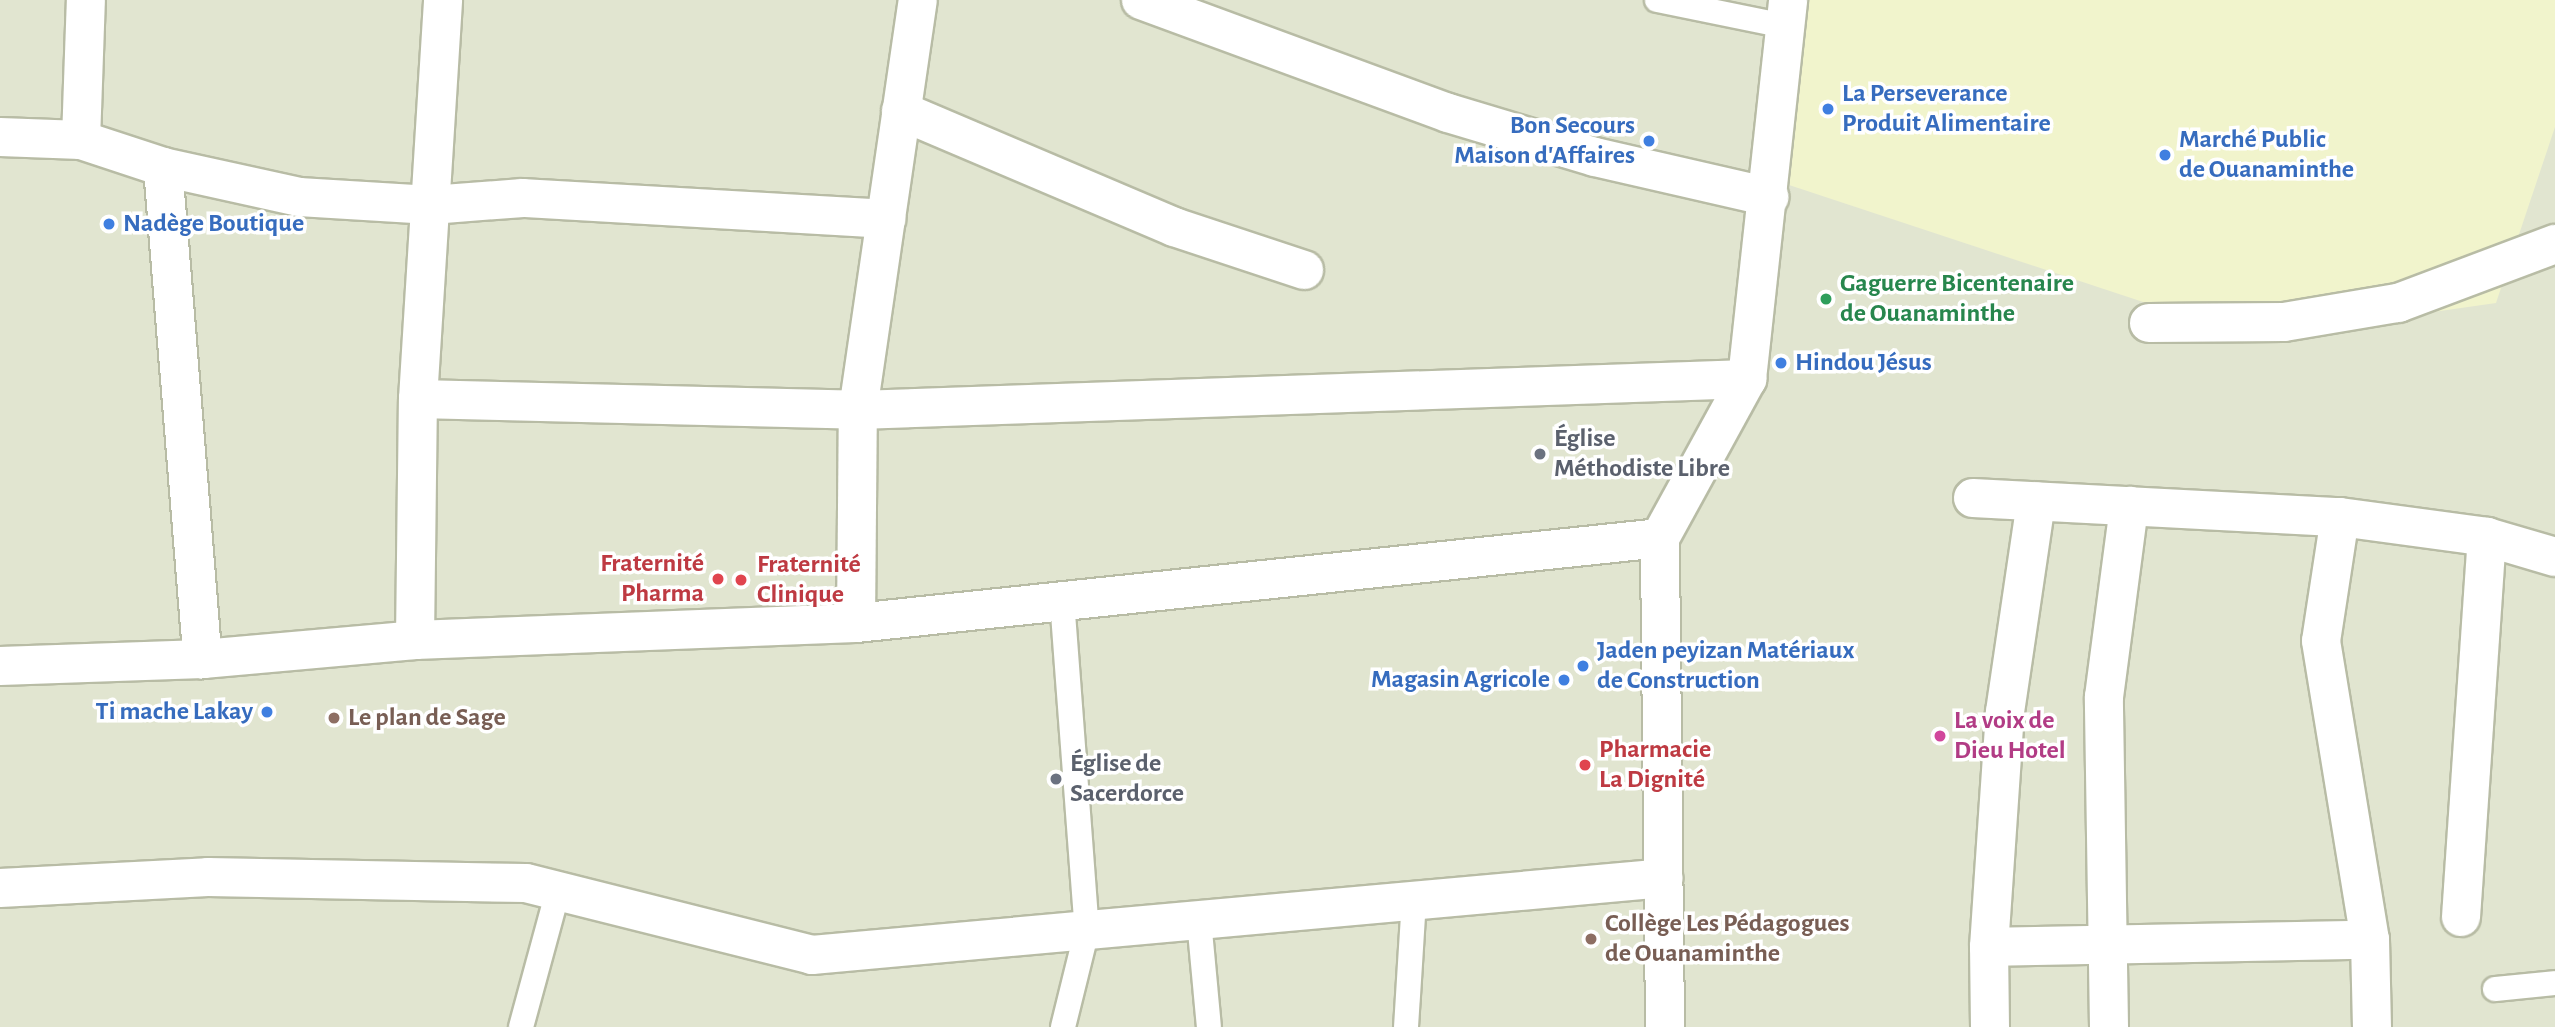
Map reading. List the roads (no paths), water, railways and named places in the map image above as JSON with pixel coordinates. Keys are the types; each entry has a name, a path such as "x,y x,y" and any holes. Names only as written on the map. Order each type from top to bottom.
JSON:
{"street":[{"path":"81,140 86,0"},
{"path":"415,640 418,399 443,0"},
{"path":"856,623 858,410 918,0"},
{"path":"1141,0 1448,113 1595,157 1769,197"},
{"path":"1665,1027 1660,538 1747,379 1787,13"},
{"path":"901,111 1174,227 1304,270"},
{"path":"0,137 81,140 163,167 299,197 431,205 523,198 886,219"},
{"path":"163,167 203,659"},
{"path":"2149,323 2284,322 2398,303 2555,244"},
{"path":"418,399 858,410 1747,379"},
{"path":"1973,498 2340,517 2487,537 2555,556"},
{"path":"1990,1027 1989,947 2006,712 2036,501"},
{"path":"2109,1027 2104,697 2129,506"},
{"path":"2340,517 2321,641 2370,940 2372,1027"},
{"path":"2461,917 2487,537"},
{"path":"0,666 203,659 415,640 856,623 1660,538"},
{"path":"0,888 208,877 526,883 812,955 1664,878"},
{"path":"1989,947 2370,940"}],"lane":[{"path":"1657,0 1787,13"},
{"path":"1062,600 1087,930 1063,1027"},
{"path":"521,1027 558,891"},
{"path":"1406,1027 1415,900"},
{"path":"1199,920 1209,1027"},
{"path":"2496,989 2555,983"}],"place":[{"name":"La Perseverance Produit Alimentaire","path":"1828,109"},
{"name":"Bon Secours Maison d'Affaires","path":"1649,141"},
{"name":"Marché Public de Ouanaminthe","path":"2165,155"},
{"name":"Nadège Boutique","path":"109,224"},
{"name":"Gaguerre Bicentenaire de Ouanaminthe","path":"1826,299"},
{"name":"Hindou Jésus","path":"1781,363"},
{"name":"Église Méthodiste Libre","path":"1540,454"},
{"name":"Fraternité Pharma","path":"718,579"},
{"name":"Fraternité Clinique","path":"741,580"},
{"name":"Jaden peyizan Matériaux de Construction","path":"1583,666"},
{"name":"Magasin Agricole","path":"1564,680"},
{"name":"Ti mache Lakay","path":"267,712"},
{"name":"Le plan de Sage","path":"334,718"},
{"name":"La voix de Dieu Hotel","path":"1940,736"},
{"name":"Pharmacie La Dignité","path":"1585,765"},
{"name":"Église de Sacerdorce","path":"1056,779"},
{"name":"Collège Les Pédagogues de Ouanaminthe","path":"1591,939"}]}
